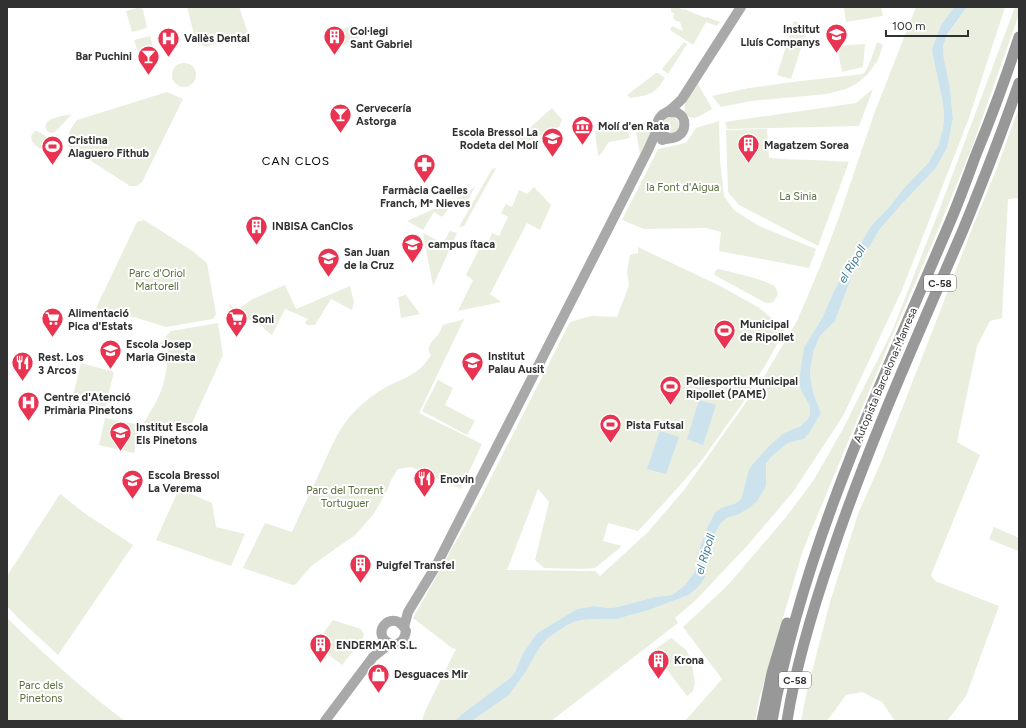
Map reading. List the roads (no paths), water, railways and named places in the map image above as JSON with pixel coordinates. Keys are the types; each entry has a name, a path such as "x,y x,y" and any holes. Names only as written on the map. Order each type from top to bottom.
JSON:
{"highway":[{"name":"Autopista Barcelona-Manresa","path":"772,721 782,669 797,614 817,550 840,485 886,370 986,134 1019,37"},
{"name":"Autopista Barcelona-Manresa","path":"787,721 813,611 850,501 894,391 978,193 1019,83"},
{"path":"762,721 778,650 805,568 819,526 840,485"}],"main road":[{"path":"404,626 408,612 436,566 648,150 658,128 660,117 682,99 741,7"},
{"path":"648,150 658,141 674,138 684,129 680,108 682,99"},
{"path":"668,112 678,113 681,116"},
{"path":"658,128 662,135 668,138"},
{"path":"392,621 414,601"},
{"path":"325,721 373,656 384,625 387,622 392,621 399,622 404,626 406,631 406,635 403,640 398,644 386,642 383,639 382,634"},
{"path":"373,656 391,644"}],"water":[{"name":"el Ripoll","path":"954,7 967,7 947,35 943,47 950,87 953,119 947,148 936,168 880,229 852,276 835,321 820,336 814,350 810,370 814,395 821,413 810,432 804,439 788,443 772,456 766,464 766,486 757,501 749,508 737,515 727,518 721,523 707,556 705,577 701,584 689,595 649,610 617,619 582,620 566,626 548,638 540,647 525,673 509,695 472,721 454,721 510,678 515,672 523,653 537,633 577,609 593,606 609,608 617,607 655,597 671,595 685,585 694,573 697,565 698,553 715,512 721,508 736,503 741,499 749,470 753,464 769,446 784,433 800,426 807,420 810,414 810,406 801,390 799,380 804,348 823,316 834,291 870,227 928,163 938,146 943,128 944,114 932,48 941,25"},
{"path":"699,400 716,405 703,445 687,439"},
{"path":"660,431 679,437 666,474 647,469"}],"place":[{"name":"Institut Lluís Companys","path":"836,54"},
{"name":"Col·legi Sant Gabriel","path":"335,56"},
{"name":"Vallès Dental","path":"169,58"},
{"name":"Bar Puchini","path":"148,76"},
{"name":"Cervecería Astorga","path":"340,134"},
{"name":"Molí d'en Rata","path":"583,146"},
{"name":"Escola Bressol La Rodeta del Molí","path":"553,158"},
{"name":"Magatzem Sorea","path":"749,164"},
{"name":"Cristina Alaguero Fithub","path":"52,166"},
{"name":"Farmàcia Caelles Franch, Mª Nieves","path":"425,184"},
{"name":"INBISA CanClos","path":"257,246"},
{"name":"campus ítaca","path":"413,264"},
{"name":"San Juan de la Cruz","path":"328,278"},
{"name":"Alimentació Pica d'Estats","path":"53,338"},
{"name":"Soni","path":"236,338"},
{"name":"Municipal de Ripollet","path":"724,350"},
{"name":"Escola Josep Maria Ginesta","path":"110,370"},
{"name":"Rest. Los 3 Arcos","path":"23,382"},
{"name":"Institut Palau Ausit","path":"473,382"},
{"name":"Poliesportiu Municipal Ripollet (PAME)","path":"670,406"},
{"name":"Centre d'Atenció Primària Pinetons","path":"29,422"},
{"name":"Pista Futsal","path":"611,444"},
{"name":"Institut Escola Els Pinetons","path":"120,452"},
{"name":"Enovin","path":"425,498"},
{"name":"Escola Bressol La Verema","path":"132,500"},
{"name":"Puigfel Transfel","path":"361,584"},
{"name":"ENDERMAR S.L.","path":"320,664"},
{"name":"Krona","path":"659,680"},
{"name":"Desguaces Mir","path":"379,694"}],"district":[{"name":"CAN CLOS","path":"296,161"}],"park label":[{"name":"la Font d'Aigua","path":"683,187"},
{"name":"La Sinia","path":"798,196"},
{"name":"Parc d'Oriol Martorell","path":"157,279"},
{"name":"Parc del Torrent Tortuguer","path":"345,496"},
{"name":"Parc dels Pinetons","path":"41,691"}]}
